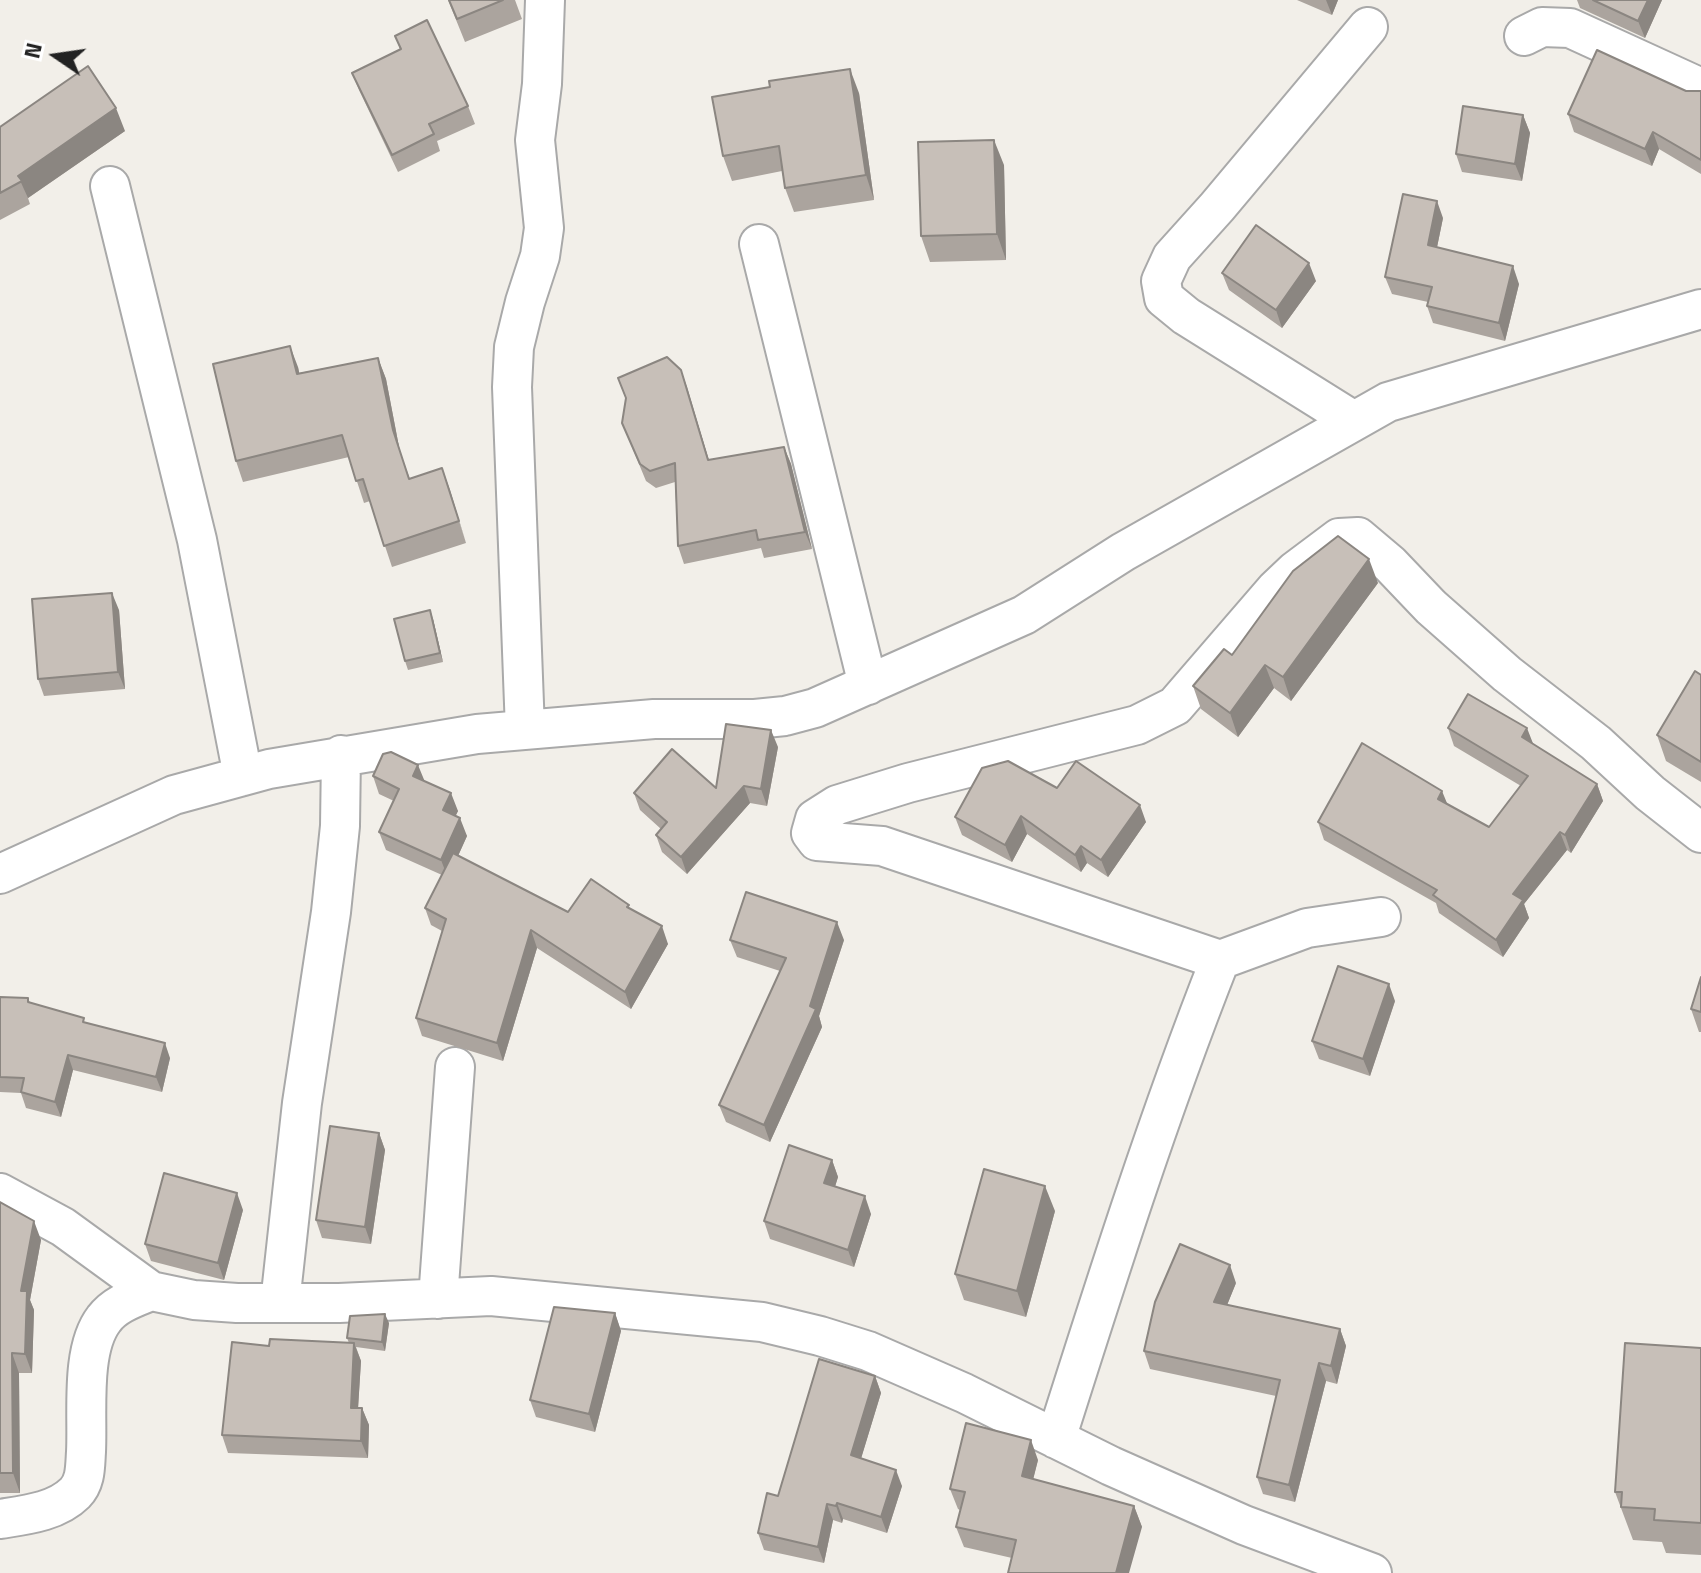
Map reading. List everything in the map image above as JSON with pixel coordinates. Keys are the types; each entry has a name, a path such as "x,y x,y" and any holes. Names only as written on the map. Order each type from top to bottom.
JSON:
{"street":[{"path":"525,730 512,387 514,347 540,256 544,228 535,140 542,84 545,0"},
{"path":"1354,421 1186,316 1164,298 1161,281 1172,257 1368,27"},
{"path":"1524,36 1542,27 1570,28 1701,88"},
{"path":"110,186 197,540 243,776"},
{"path":"759,244 868,685"},
{"path":"0,874 174,795 243,776 341,755 477,734 654,719 755,719 785,716 815,708 1024,615 1123,552 1388,402 1701,309"},
{"path":"1381,917 1307,928 1220,960 882,846 817,841 811,833 815,819 837,805 908,783 1137,725 1175,706 1295,571 1339,538 1358,537 1507,674 1596,743 1650,793 1701,833"},
{"path":"280,1303 302,1103 331,912 340,826 341,755"},
{"path":"1056,1439 1118,1244 1189,1037 1220,960"},
{"path":"438,1299 455,1067"},
{"path":"0,1193 63,1227 151,1291 194,1300 280,1303 491,1296 762,1322 868,1351 1244,1525 1372,1573"},
{"path":"0,1519 34,1513 58,1504 76,1492 85,1475 87,1374 94,1335 104,1318 119,1305 151,1291"}],"building":[{"path":"449,0 503,0 457,19"},
{"path":"1593,0 1648,0 1638,21"},
{"path":"427,20 468,106 429,124 434,134 392,155 352,73 401,49 395,36"},
{"path":"1597,50 1686,91 1701,91 1701,160 1653,132 1645,149 1568,114"},
{"path":"88,66 116,108 18,176 22,181 0,193 0,127"},
{"path":"850,69 866,175 785,188 779,146 723,156 712,97 770,87 769,81"},
{"path":"1463,106 1523,115 1515,164 1456,154"},
{"path":"994,140 997,234 921,236 918,142"},
{"path":"1403,194 1437,201 1428,245 1513,266 1499,323 1427,306 1432,287 1385,277"},
{"path":"1256,225 1309,263 1276,310 1222,273"},
{"path":"290,346 297,374 378,358 393,430 409,479 442,468 459,521 384,546 363,479 356,481 342,435 236,461 213,364"},
{"path":"667,357 681,370 708,460 784,447 805,532 758,540 756,530 678,546 675,463 650,471 640,464 622,423 626,398 618,378"},
{"path":"1338,536 1369,559 1283,677 1265,665 1230,713 1193,686 1224,649 1232,655 1293,571"},
{"path":"112,593 118,672 38,679 32,599"},
{"path":"430,610 440,653 405,661 394,619"},
{"path":"1695,671 1701,675 1701,762 1657,735"},
{"path":"1468,694 1527,728 1522,737 1597,784 1565,835 1560,832 1513,894 1523,900 1496,940 1433,895 1437,890 1318,822 1362,743 1442,791 1438,799 1489,827 1528,776 1448,728"},
{"path":"726,724 771,730 761,789 744,786 681,857 656,835 667,822 634,793 672,749 716,788"},
{"path":"391,752 418,765 413,776 451,793 443,810 460,818 441,860 379,832 399,789 373,776 383,754"},
{"path":"1008,761 1057,788 1076,761 1140,805 1101,860 1081,846 1075,855 1021,816 1005,845 955,817 982,768"},
{"path":"453,853 568,912 591,879 629,905 627,907 662,926 625,992 531,930 497,1043 416,1018 446,919 425,908"},
{"path":"746,892 837,922 810,1006 816,1009 764,1125 719,1105 786,958 730,940"},
{"path":"1338,966 1389,984 1363,1059 1312,1041"},
{"path":"1701,977 1701,1012 1691,1009"},
{"path":"0,997 28,998 28,1002 84,1018 83,1022 165,1043 156,1077 68,1055 55,1102 21,1092 24,1078 0,1077"},
{"path":"330,1126 379,1133 365,1227 316,1220"},
{"path":"789,1145 832,1160 824,1183 865,1196 848,1250 764,1221"},
{"path":"984,1169 1045,1186 1017,1291 955,1274"},
{"path":"164,1173 237,1193 218,1263 145,1244"},
{"path":"0,1202 34,1221 21,1291 27,1291 25,1354 12,1353 13,1473 0,1473"},
{"path":"1180,1244 1230,1265 1214,1302 1340,1329 1331,1366 1319,1363 1289,1485 1257,1477 1280,1380 1144,1351 1155,1302"},
{"path":"554,1307 615,1313 589,1414 530,1400"},
{"path":"385,1314 382,1342 347,1338 350,1316"},
{"path":"270,1339 354,1343 351,1408 362,1408 361,1441 222,1435 232,1342 269,1346"},
{"path":"1625,1343 1701,1348 1701,1523 1654,1520 1655,1509 1621,1507 1622,1492 1615,1492"},
{"path":"819,1359 875,1376 851,1455 896,1470 881,1517 837,1503 836,1506 827,1504 818,1547 758,1533 767,1493 778,1496"},
{"path":"966,1423 1031,1440 1022,1476 1134,1506 1116,1573 1008,1573 1016,1540 956,1527 965,1492 950,1489"}]}
